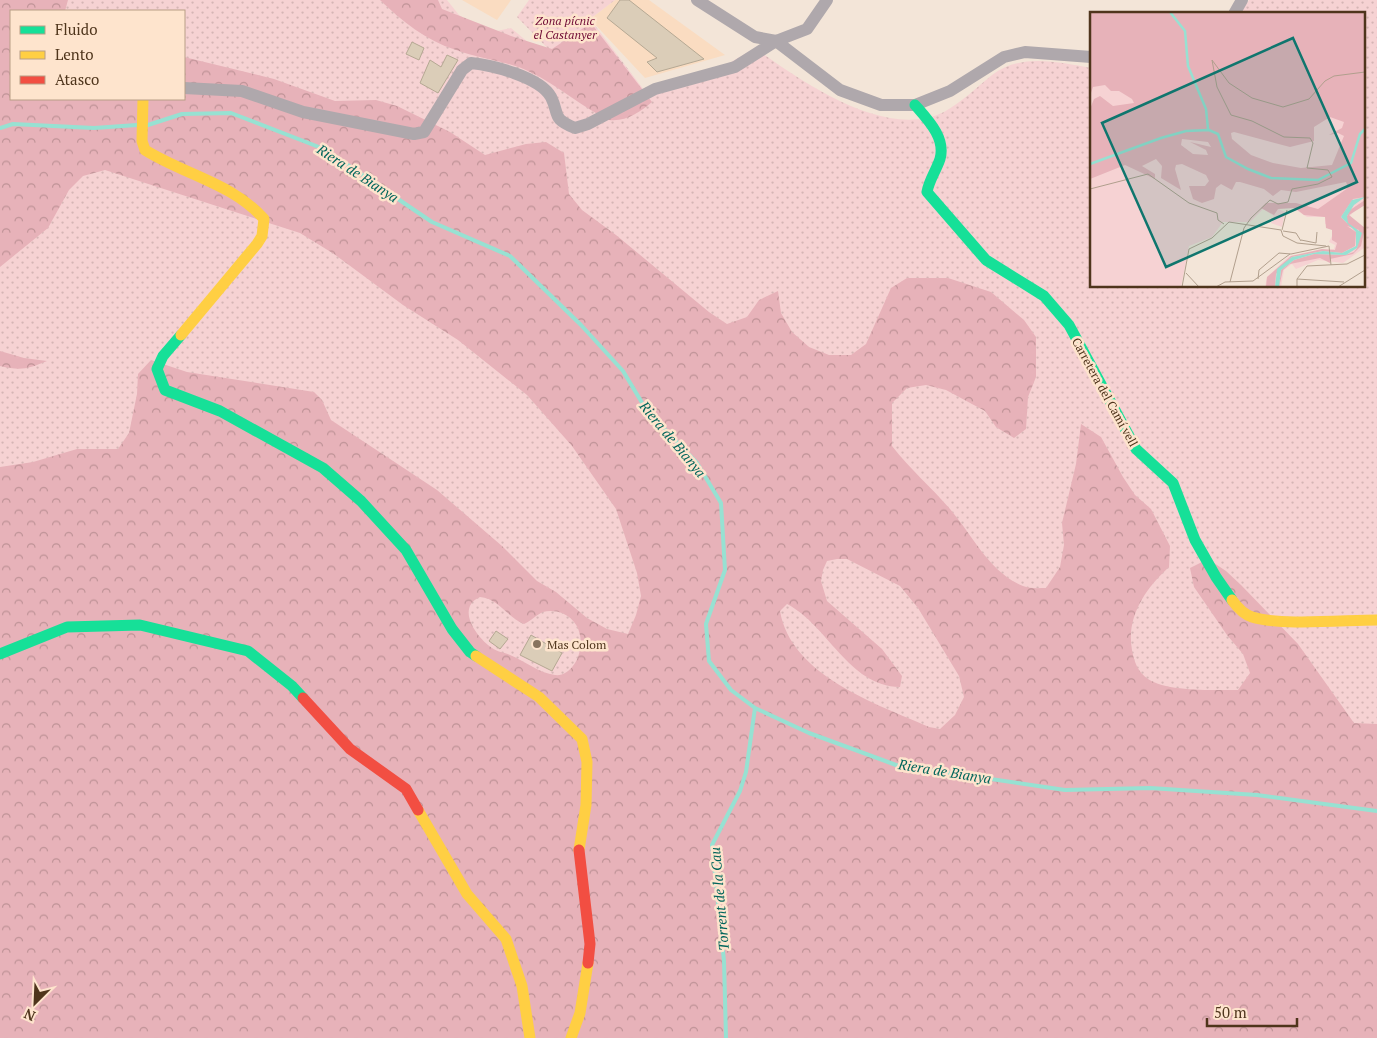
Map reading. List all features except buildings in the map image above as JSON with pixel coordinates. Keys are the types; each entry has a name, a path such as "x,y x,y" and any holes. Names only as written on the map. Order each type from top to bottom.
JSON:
{"street":[{"path":"697,0 756,37 776,41 840,90 881,106 915,106 950,92 1004,56 1025,52 1090,57"},
{"path":"185,88 242,91 303,112 414,134 424,132 462,70 471,63 488,65 538,83 551,97 555,114 564,123 575,128 588,124 655,89 735,67 776,41 807,28 828,0"},
{"path":"1235,12 1242,0"},
{"path":"143,100 142,141 145,150 160,160 190,170 230,192 255,208 264,219 262,236 257,244 163,356 157,368 165,390 220,411 323,468 360,501 406,550 452,629 470,652 539,697 582,738 587,762 586,805 579,848 590,944 586,984 580,1013 571,1038"},
{"name":"Carretera del Camí vell","path":"915,106 936,132 941,146 941,156 928,184 927,192 986,260 1044,296 1069,325 1136,449 1173,483 1195,540 1216,577 1239,609 1252,618 1281,621 1377,620"},
{"path":"0,654 67,627 140,625 248,651 292,686 350,749 406,789 467,894 506,939 522,986 530,1038"}],"shaded area":[{"path":"462,0 511,0 497,20"},
{"path":"615,0 649,0 725,55 645,78 590,19"}],"green space":[{"name":"Zona pícnic el Castanyer","path":"0,0 447,0 459,15 487,33 511,28 602,104 517,17 529,0 615,0 590,19 644,90 726,65 755,48 796,76 845,103 870,113 896,119 921,119 951,108 992,75 1003,68 1015,64 1040,61 1066,63 1090,68 1090,288 1364,288 1364,12 1241,12 1249,0 1377,0 1377,1038 0,1038"},
{"path":"0,0 68,0 65,10 10,10 10,100 185,100 185,57 274,79 335,101 376,100 397,106 450,132 485,155 526,144 546,142 564,153 569,194 582,210 616,235 709,312 727,324 747,317 759,300 778,291 781,313 792,332 809,347 829,355 851,355 866,344 891,288 907,278 948,278 991,292 1024,320 1036,337 1036,377 1028,397 1026,429 1014,438 996,427 985,411 946,390 926,385 907,388 892,403 892,446 950,509 982,552 1000,572 1023,586 1046,588 1060,567 1064,545 1062,523 1076,464 1081,424 1101,437 1135,495 1151,509 1170,546 1169,567 1145,594 1139,604 1132,626 1133,654 1137,666 1142,673 1148,679 1167,686 1205,690 1238,690 1250,673 1243,654 1227,635 1194,587 1190,568 1208,559 1226,571 1241,585 1298,644 1354,723 1377,724 1377,1038 0,1038 0,467 33,462 77,449 118,449 129,433 137,394 138,374 151,360 187,372 314,392 322,400 331,420 437,490 502,546 537,581 556,592 587,618 607,629 628,634 641,596 637,573 616,509 572,446 527,395 458,340 403,305 334,254 300,233 105,170 83,176 69,190 48,228 0,267","holes":["847,559 900,586 918,608 959,676 964,697 955,715 940,729 929,727 885,708 839,685 818,670 801,653 787,634 780,611 787,604 815,626 839,653 866,677 882,684 900,687 902,676 882,649 827,601 821,581 827,561","480,597 498,604 524,624 540,613 548,611 562,613 572,620 578,629 581,640 580,650 571,669 564,674 549,674 496,650 486,643 475,630 469,615 469,608 473,602"]},
{"path":"380,0 438,0 442,9 511,36 552,49 591,23 652,102 638,113 627,118 609,120 530,72 513,65 465,53 424,36 397,16"},
{"path":"0,351 24,358 47,361 35,366 19,369 7,368 0,366"}],"waterway":[{"name":"Riera de Bianya","path":"148,125 182,114 231,113 324,149 432,222 510,256 581,325 623,371 647,411 697,463 721,503 725,570 706,624 709,661 731,690 755,708 809,733 896,765 1065,790 1150,788 1257,795 1377,811"},
{"name":"Riera de Bianya","path":"0,128 13,124 94,128 137,125"},
{"name":"Torrent de la Cau","path":"726,1038 724,961 712,845 740,791 746,772 755,708"}],"traffic: fast":[{"path":"915,105 935,130 941,151 940,159 927,192 986,260 1044,296 1069,325 1136,449 1173,483 1195,540 1216,577 1232,600"},
{"path":"181,335 163,356 157,369 165,390 220,411 323,468 361,501 406,550 452,629 470,652 476,656"},
{"path":"0,654 67,627 140,625 248,651 292,686 303,698"}],"traffic: slow":[{"path":"143,100 142,141 145,150 160,159 223,188 238,197 264,219 262,236 257,244 181,335"},
{"path":"1232,600 1246,614 1264,620 1296,622 1377,620"},
{"path":"476,656 539,697 582,739 587,762 586,805 579,850"},
{"path":"418,810 467,894 506,939 522,986 530,1038"},
{"path":"571,1038 580,1013 588,963"}],"traffic: jam":[{"path":"303,698 350,749 406,789 418,810"},
{"path":"579,850 590,944 588,963"}],"place":[{"name":"Mas Colom","path":"537,644"}]}
